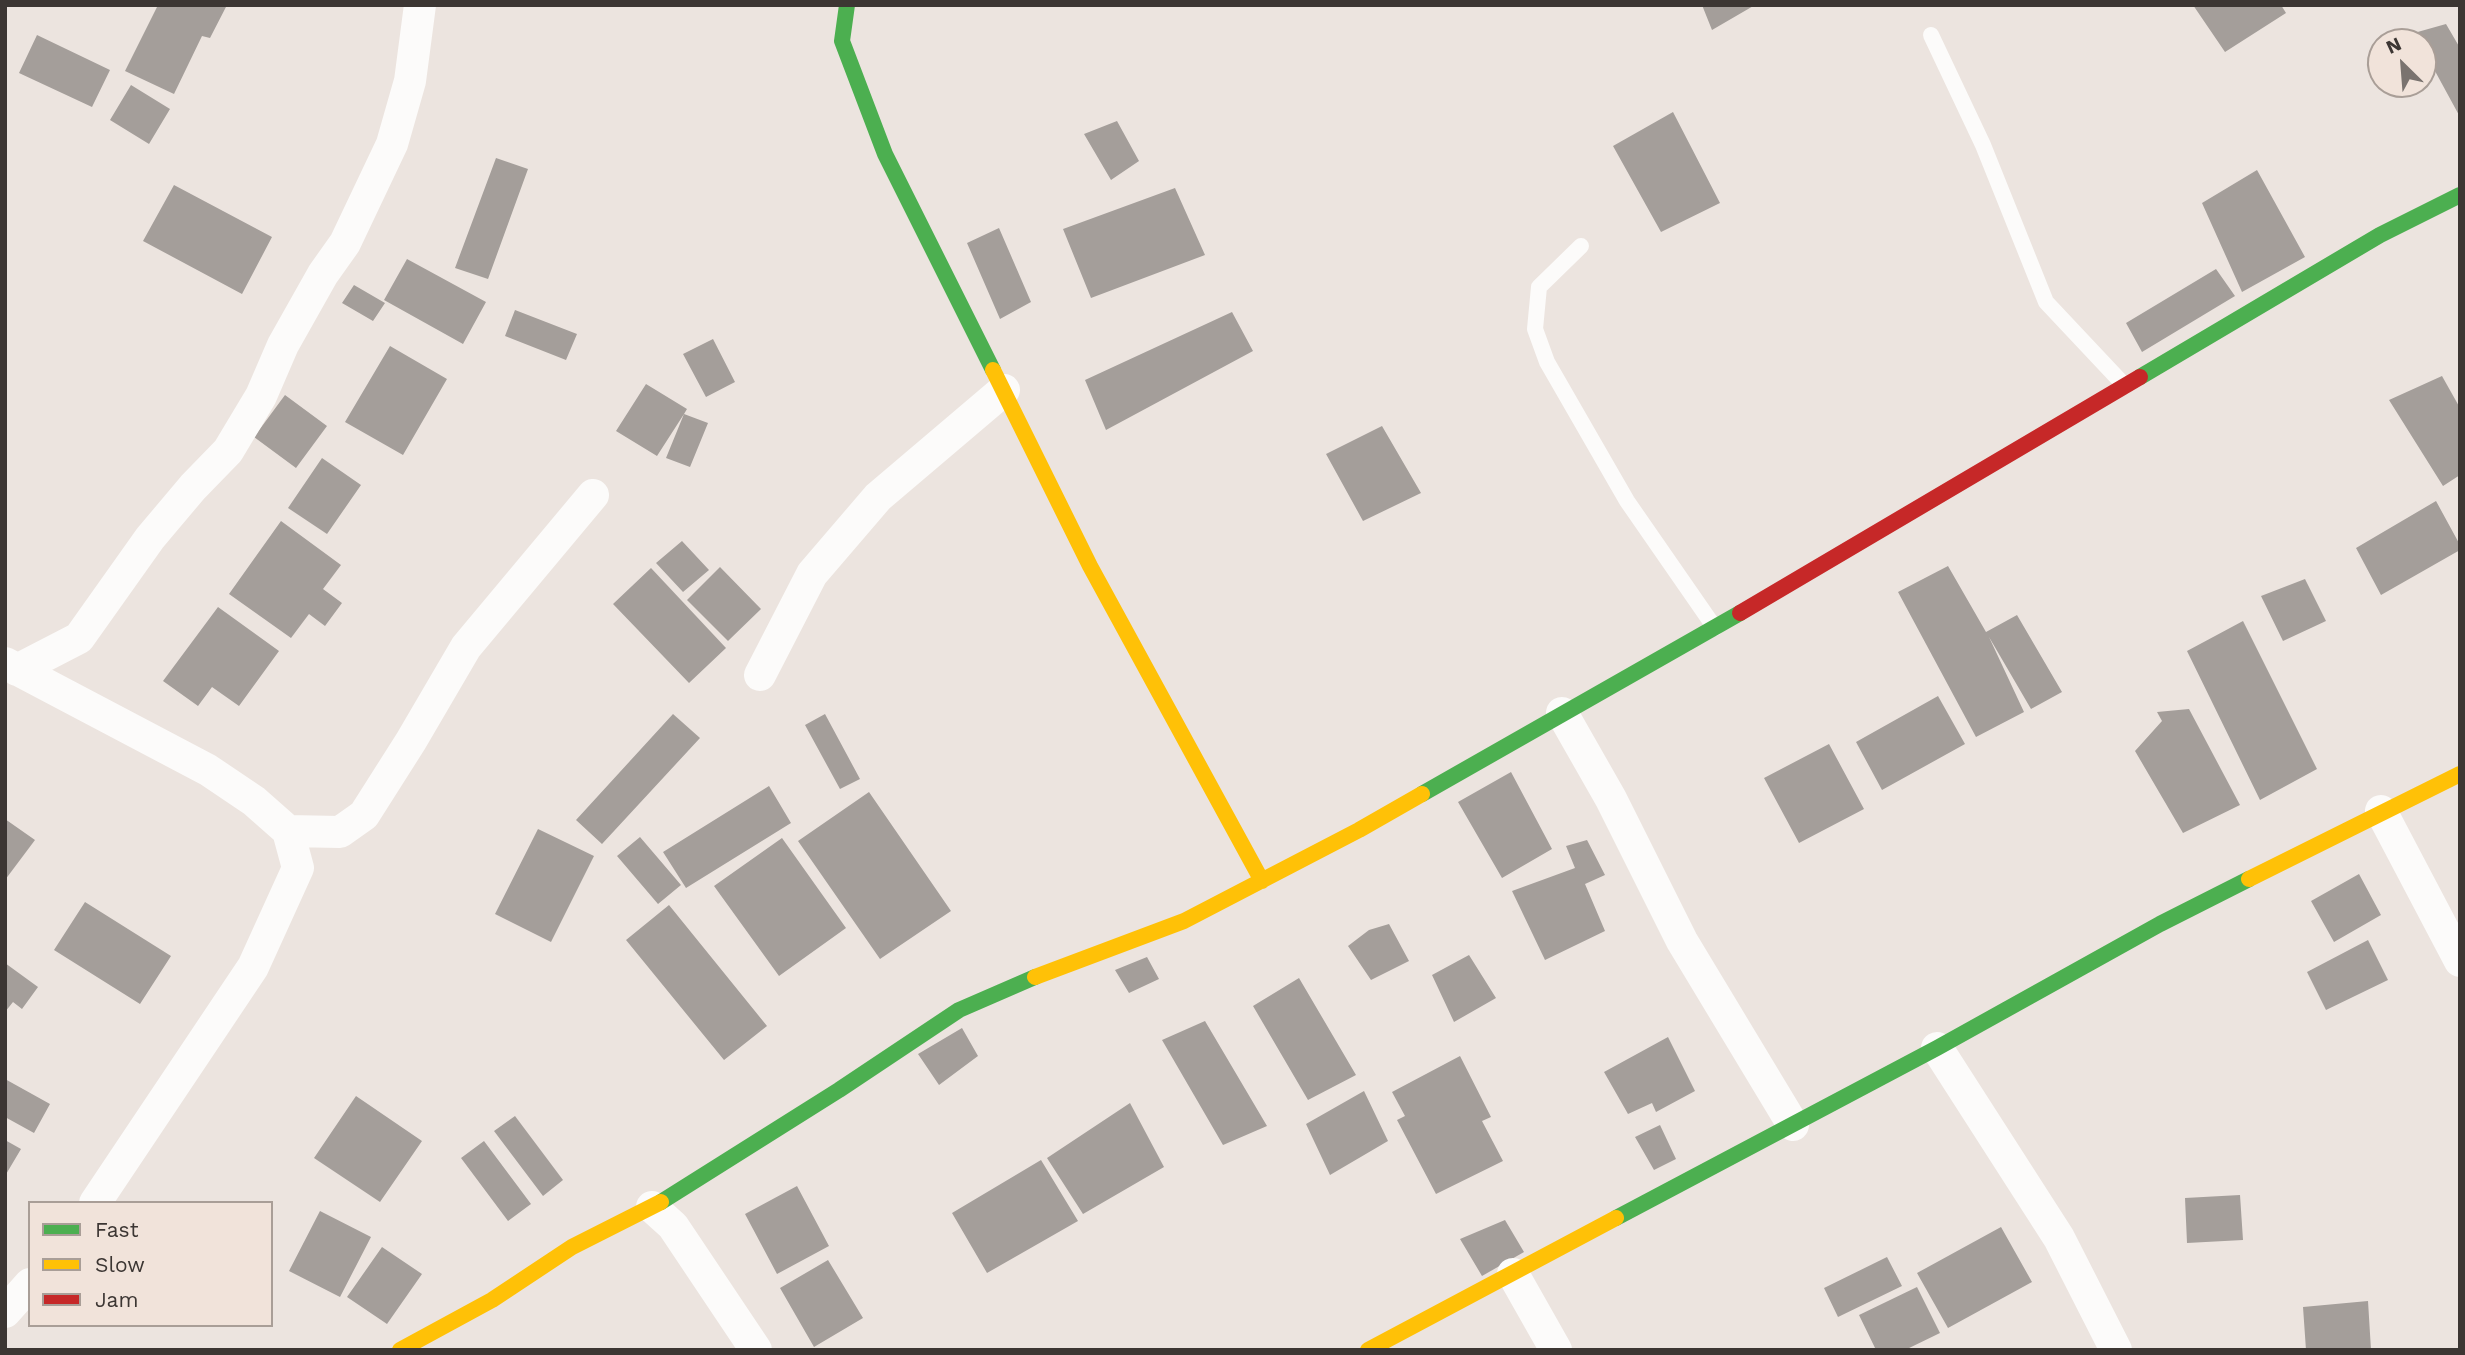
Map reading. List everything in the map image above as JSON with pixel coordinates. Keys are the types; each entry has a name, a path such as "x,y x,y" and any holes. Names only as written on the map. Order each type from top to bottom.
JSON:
{"street":[{"path":"11,667 79,638 150,538 228,451 255,407 283,345 323,274 345,243 392,144 410,81 420,5"},
{"path":"847,5 842,41 886,154 1090,566 1262,881"},
{"path":"400,1350 492,1300 572,1247 627,1217 653,1207 839,1090 959,1010 1056,968 1184,921 1359,830 1715,628 2380,235 2460,195"},
{"path":"760,674 812,574 878,497 1004,390"},
{"path":"288,831 340,832 364,815 466,647 593,495"},
{"path":"11,667 208,770 254,801 288,831 298,867 253,967 96,1201"},
{"path":"1562,713 1611,799 1682,941 1793,1125"},
{"path":"1368,1350 1937,1048 2160,924 2381,811 2460,774"},
{"path":"2381,811 2460,961"},
{"path":"1937,1048 2059,1238 2116,1350"},
{"path":"653,1207 673,1226 756,1350"},
{"path":"1513,1274 1556,1350"},
{"path":"5,1312 28,1286"}],"lane":[{"path":"1931,35 1983,145 2046,302 2125,386"},
{"path":"1581,246 1539,287 1535,329 1548,362 1627,501 1715,628"}],"building":[{"path":"158,5 227,5 210,38 202,36 174,94 125,71"},
{"path":"1702,5 1755,5 1712,30"},
{"path":"2193,5 2281,5 2286,13 2225,52"},
{"path":"2446,24 2460,48 2460,117 2437,75 2437,28 2432,28"},
{"path":"37,35 110,70 92,107 19,73"},
{"path":"131,85 170,109 149,144 110,120"},
{"path":"1673,112 1720,203 1661,232 1613,146"},
{"path":"1117,121 1139,161 1111,180 1084,134"},
{"path":"496,158 528,169 488,279 455,268"},
{"path":"2257,170 2305,257 2242,292 2202,203"},
{"path":"174,185 272,237 242,294 143,241"},
{"path":"1175,188 1205,255 1091,298 1063,229"},
{"path":"999,228 1031,302 1000,319 967,243"},
{"path":"407,259 486,302 463,344 384,300"},
{"path":"2216,269 2235,296 2142,352 2126,323"},
{"path":"354,285 385,303 373,321 342,303"},
{"path":"515,310 577,334 566,360 505,336"},
{"path":"1232,312 1253,351 1106,430 1085,380"},
{"path":"713,339 735,382 706,397 683,354"},
{"path":"390,346 447,379 403,455 345,422"},
{"path":"2442,376 2460,408 2460,475 2443,486 2389,400"},
{"path":"646,384 687,409 657,456 616,431"},
{"path":"285,395 327,426 296,468 254,437"},
{"path":"684,414 708,423 690,467 666,458"},
{"path":"1382,426 1421,493 1363,521 1326,454"},
{"path":"322,458 361,485 327,534 288,508"},
{"path":"2436,501 2460,545 2460,550 2381,595 2356,548"},
{"path":"281,521 341,565 323,589 342,603 325,626 309,614 291,638 229,594"},
{"path":"682,541 709,570 683,592 656,563"},
{"path":"1948,566 1986,632 2017,615 2062,692 2031,709 1989,637 2024,712 1976,737 1898,592"},
{"path":"720,567 761,609 728,641 687,600"},
{"path":"651,568 726,648 689,683 613,604"},
{"path":"2305,579 2326,621 2283,641 2261,596"},
{"path":"218,607 279,651 239,706 212,687 198,706 163,681"},
{"path":"2243,621 2317,769 2260,800 2187,651"},
{"path":"1938,696 1965,744 1882,790 1856,742"},
{"path":"2189,709 2240,805 2183,833 2135,751 2162,721 2157,712"},
{"path":"673,714 700,738 602,844 576,820"},
{"path":"825,714 860,779 840,789 805,725"},
{"path":"1829,744 1864,809 1799,843 1764,778"},
{"path":"1511,772 1552,849 1502,878 1458,802"},
{"path":"769,786 791,823 686,888 663,852"},
{"path":"869,792 951,911 880,959 798,841"},
{"path":"5,819 35,840 5,880"},
{"path":"538,829 594,856 551,942 495,914"},
{"path":"640,837 681,885 658,904 617,856"},
{"path":"782,838 846,928 779,976 714,886"},
{"path":"1587,840 1605,875 1585,884 1605,931 1545,960 1512,891 1575,868 1566,846"},
{"path":"2359,874 2381,915 2334,942 2311,901"},
{"path":"85,902 171,956 140,1004 54,950"},
{"path":"669,905 767,1026 724,1060 626,940"},
{"path":"1389,924 1409,961 1371,980 1348,946 1369,930"},
{"path":"2368,940 2388,980 2326,1010 2307,972"},
{"path":"1469,955 1496,998 1454,1022 1432,975"},
{"path":"1147,957 1159,979 1129,993 1115,970"},
{"path":"5,963 38,987 22,1009 13,1002 5,1012"},
{"path":"1299,978 1356,1075 1308,1100 1253,1006"},
{"path":"1205,1021 1267,1126 1223,1145 1162,1040"},
{"path":"962,1028 978,1056 939,1085 918,1054"},
{"path":"1668,1037 1695,1091 1656,1112 1652,1103 1628,1114 1604,1072"},
{"path":"1460,1056 1491,1117 1482,1121 1503,1161 1436,1194 1397,1120 1405,1116 1392,1092"},
{"path":"5,1079 50,1104 34,1133 5,1117"},
{"path":"1364,1091 1388,1141 1330,1175 1306,1124"},
{"path":"356,1096 422,1141 380,1202 314,1158"},
{"path":"1130,1103 1164,1167 1083,1214 1047,1158"},
{"path":"515,1116 563,1180 543,1196 494,1131"},
{"path":"1660,1125 1676,1159 1654,1170 1635,1137"},
{"path":"5,1140 21,1149 5,1176"},
{"path":"484,1141 531,1204 508,1221 461,1158"},
{"path":"1041,1160 1078,1221 987,1273 952,1213"},
{"path":"797,1186 829,1246 777,1274 745,1214"},
{"path":"2240,1195 2243,1240 2187,1243 2185,1198"},
{"path":"320,1211 371,1237 340,1297 289,1271"},
{"path":"1505,1220 1524,1252 1482,1276 1460,1239"},
{"path":"2001,1227 2032,1282 1948,1328 1917,1273"},
{"path":"382,1247 422,1274 387,1324 347,1297"},
{"path":"1887,1257 1902,1286 1838,1317 1824,1288"},
{"path":"828,1260 863,1318 814,1347 780,1288"},
{"path":"1917,1287 1940,1333 1905,1350 1876,1350 1859,1315"},
{"path":"2368,1301 2371,1350 2306,1350 2303,1307"}],"traffic: fast":[{"path":"847,5 842,41 885,154 993,370"},
{"path":"2140,377 2380,235 2460,195"},
{"path":"1422,794 1740,613"},
{"path":"1616,1218 1937,1048 2160,924 2249,879"},
{"path":"661,1202 839,1090 959,1010 1035,977"}],"traffic: slow":[{"path":"993,370 1090,566 1262,881"},
{"path":"2249,879 2460,774"},
{"path":"1035,977 1184,921 1359,830 1422,794"},
{"path":"400,1350 492,1300 572,1247 661,1202"},
{"path":"1368,1350 1616,1218"}],"traffic: jam":[{"path":"1740,613 2140,377"}]}
